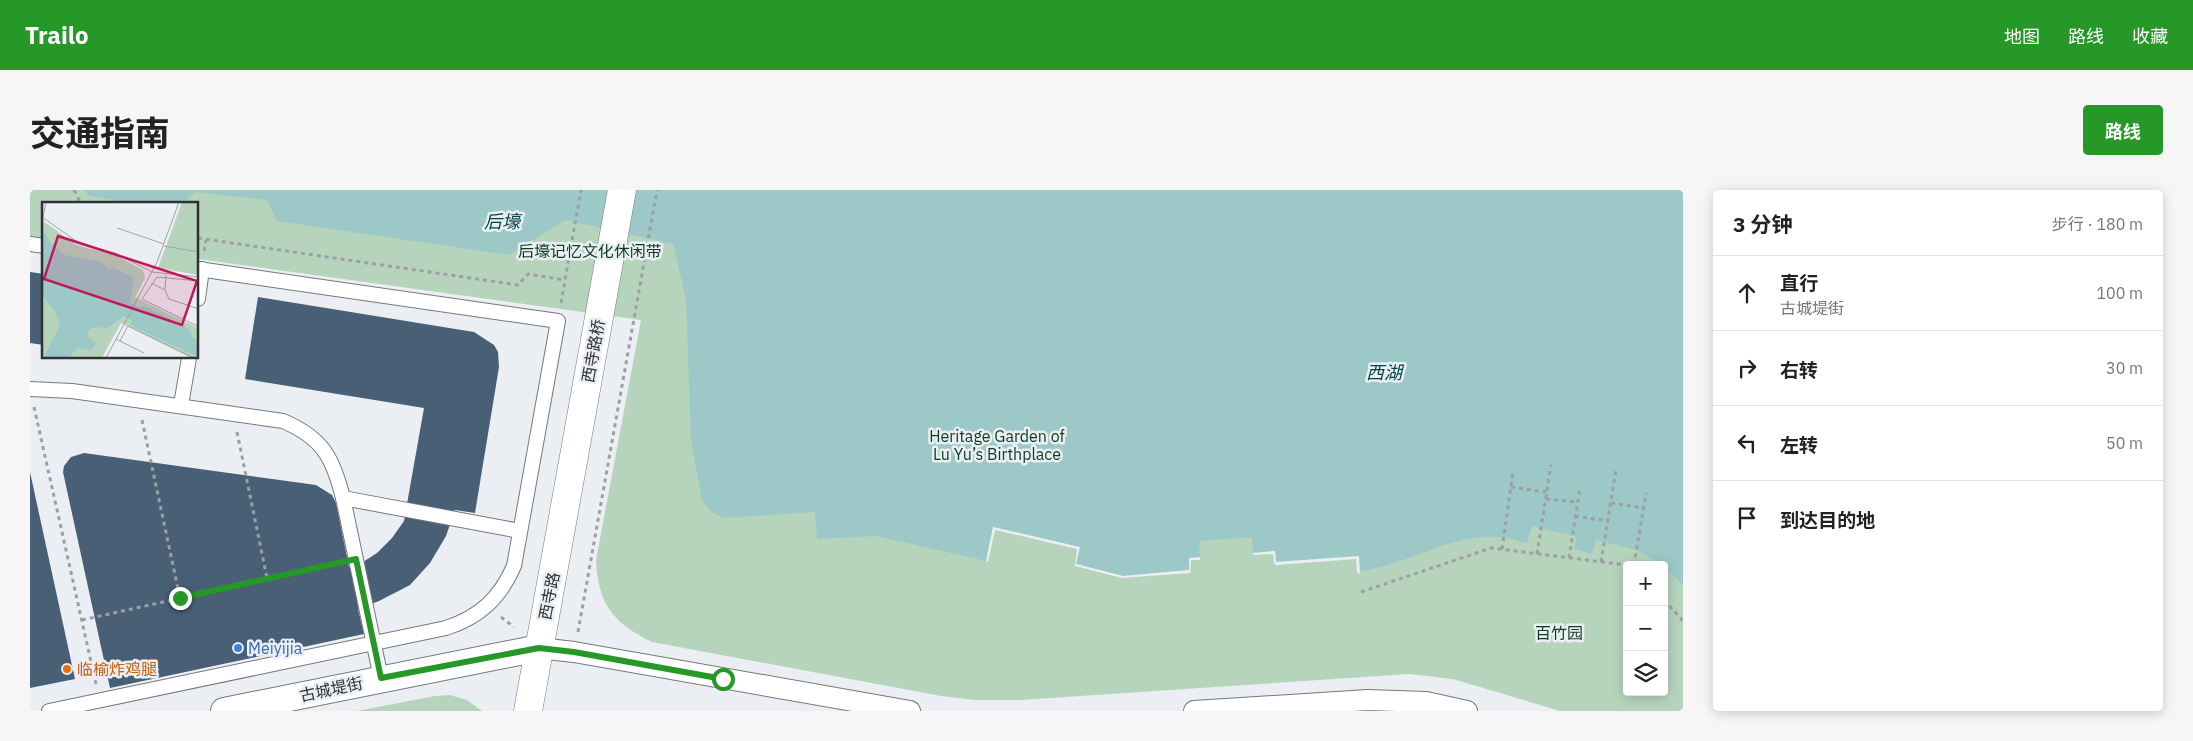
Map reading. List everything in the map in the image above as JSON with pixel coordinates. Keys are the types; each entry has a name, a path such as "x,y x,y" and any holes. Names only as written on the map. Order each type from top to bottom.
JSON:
{"street":[{"name":"西寺路桥","path":"565,512 622,190"},
{"name":"西寺路","path":"528,711 565,512"},
{"name":"古城堤街","path":"224,711 381,678 539,648 574,652 910,711"},
{"path":"1194,711 1368,700 1426,702 1467,711"}],"lane":[{"path":"49,711 374,644 460,624 488,606 507,582 514,566 558,320 200,269 199,284"},
{"path":"181,405 188,359"},
{"path":"30,390 65,390 284,420 313,437 331,460 343,498 381,678"},
{"path":"343,498 520,531"}],"path":[{"path":"74,190 80,202"},
{"path":"558,320 581,190"},
{"path":"574,652 658,190"},
{"path":"199,238 518,285 528,274 565,280"},
{"path":"30,390 100,700"},
{"path":"138,399 180,598"},
{"path":"233,412 267,578"},
{"path":"1537,554 1550,465"},
{"path":"1602,562 1616,469"},
{"path":"1502,549 1513,472"},
{"path":"1511,487 1546,492"},
{"path":"1569,558 1580,488"},
{"path":"1635,561 1646,493"},
{"path":"1545,499 1577,502"},
{"path":"1611,503 1644,508"},
{"path":"1575,516 1608,521"},
{"path":"1361,592 1491,548 1623,565"},
{"path":"82,620 356,559"},
{"path":"1668,605 1683,622"}],"green space":[{"name":"西湖","path":"30,190 1683,190 1683,711 1560,711 1453,679 1409,674 1021,700 975,700 941,696 652,642 627,627 610,610 600,589 596,560 641,320 199,259 199,202 42,202 42,238 30,236"},
{"path":"450,695 467,700 482,711 357,711 435,696"}],"water":[{"name":"西湖","path":"85,190 1683,190 1683,585 1668,570 1668,561 1656,561 1635,550 1596,540 1592,554 1574,549 1577,537 1532,526 1527,543 1501,537 1480,537 1446,545 1377,568 1360,571 1358,556 1276,562 1275,551 1253,553 1252,537 1199,541 1200,557 1189,558 1189,570 1123,576 1076,564 1079,547 993,527 986,561 876,536 817,539 815,512 723,518 711,512 702,500 691,440 686,300 673,244 565,220 509,255 277,221 267,200 195,192 185,202 130,202 89,196"}],"pier":[{"path":"993,527 1080,547 1076,564 1123,576 1189,570 1189,558 1200,557 1200,560 1191,560 1190,573 1122,578 1075,566 1077,549 995,530 988,562 986,561"},
{"path":"1275,551 1276,562 1359,556 1360,574 1357,572 1356,559 1276,565 1273,554 1253,555 1253,553"}],"building":[{"path":"30,272 42,274 42,345 30,343"},
{"path":"258,297 474,332 494,345 498,352 499,367 475,513 455,510 446,536 430,563 410,585 379,601 358,609 364,634 110,688 63,472 64,466 71,457 84,453 316,485 332,495 336,503 349,567 363,562 377,553 392,538 404,521 424,408 245,379"},
{"path":"30,472 75,679 30,688"}],"place":[{"name":"Meiyijia","path":"238,648"},
{"name":"临榆炸鸡腿","path":"67,669"}],"route":[{"path":"180,598 356,559 381,678 539,648 574,652 723,679"}],"water label":[{"name":"后壕","path":"502,222"}],"park label":[{"name":"后壕记忆文化休闲带","path":"590,251"},
{"name":"Heritage Garden of Lu Yu’s Birthplace","path":"997,445"},
{"name":"百竹园","path":"1559,633"}]}
